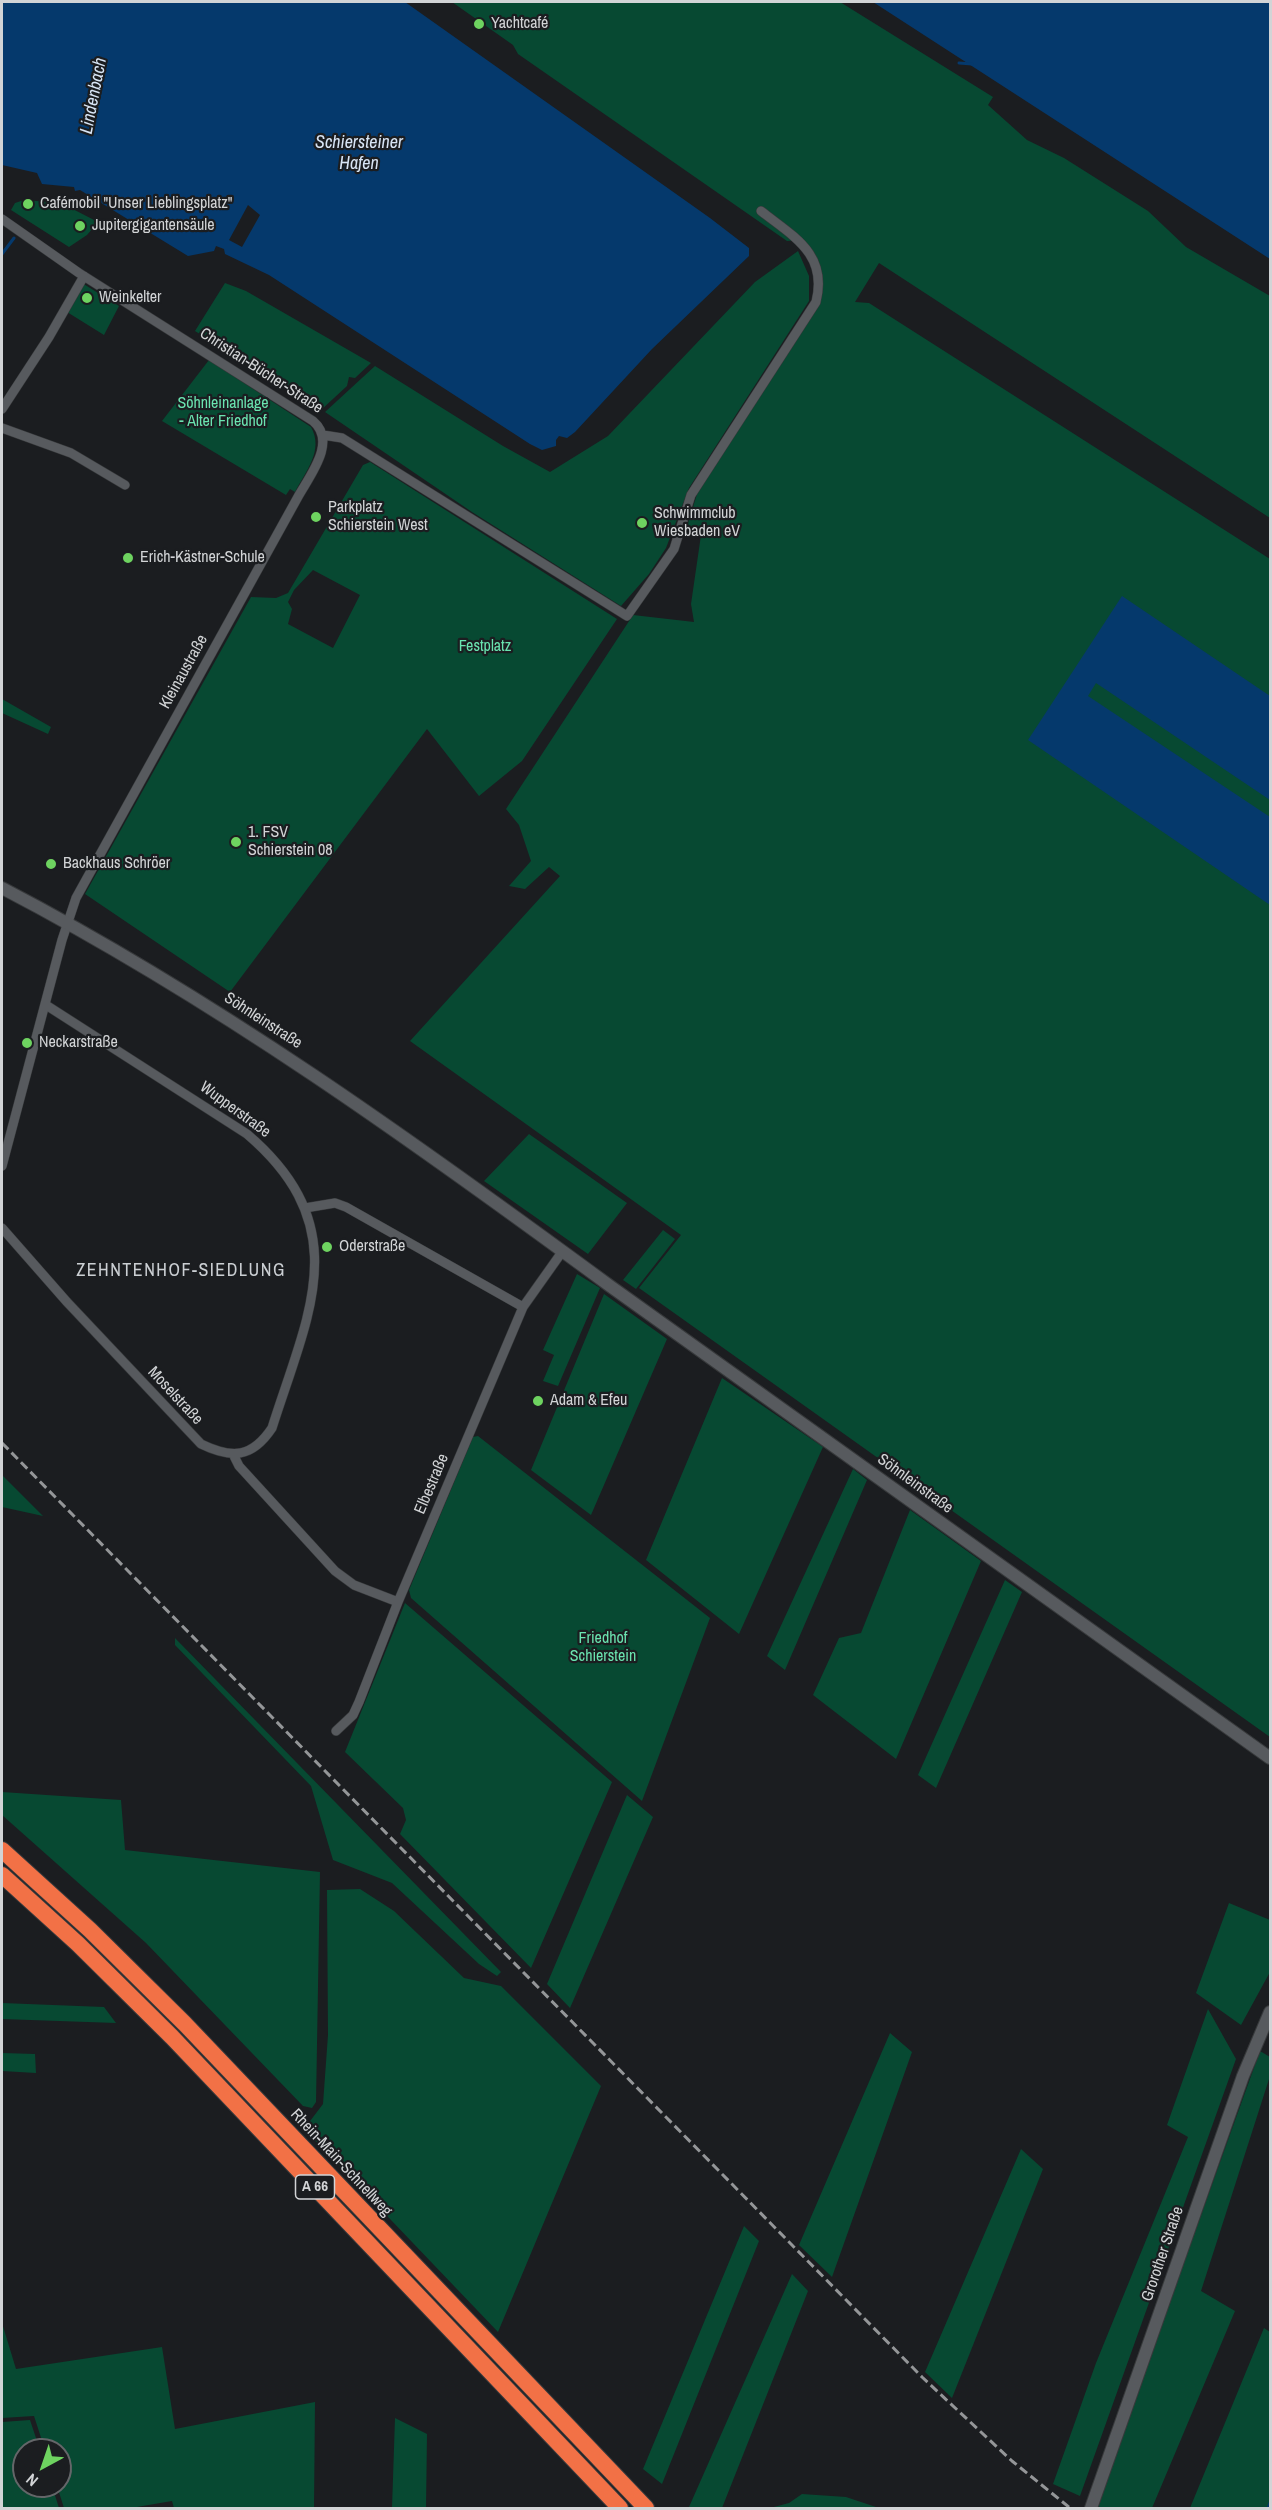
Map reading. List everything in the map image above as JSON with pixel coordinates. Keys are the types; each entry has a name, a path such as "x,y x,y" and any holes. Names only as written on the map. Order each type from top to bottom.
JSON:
{"highway":[{"name":"Rhein-Main-Schnellweg","path":"2,1851 90,1930 185,2024 646,2508"},
{"name":"A 66","path":"2,1875 78,1944 172,2037 620,2508"}],"street":[{"name":"Christian-Bücher-Straße","path":"2,219 82,279 313,421 323,435 342,438 627,616 674,549 690,495 816,302 819,283 812,256 801,242 761,211"},
{"path":"2,409 44,346 82,279"},
{"path":"2,428 70,453 125,484"},
{"name":"Kleinaustraße","path":"67,923 82,884 303,488 321,453 323,435"},
{"name":"Söhnleinstraße","path":"2,888 175,985 273,1046 493,1202 520,1225 540,1235 1270,1758"},
{"path":"2,1166 67,923"},
{"name":"Wupperstraße","path":"46,1005 229,1120 247,1134 275,1162 305,1208 311,1226 316,1262 310,1313 272,1428 253,1449 233,1454"},
{"path":"305,1208 334,1203 346,1207 523,1306"},
{"name":"Moselstraße","path":"2,1228 191,1435 213,1450 233,1454"},
{"name":"Elbestraße","path":"336,1731 347,1722 356,1709 398,1602 523,1306 562,1252"},
{"path":"233,1454 239,1466 336,1571 354,1585 398,1602"},
{"name":"Grorother Straße","path":"1091,2508 1243,2076 1270,2012"}],"green space":[{"path":"452,2 840,2 993,97 988,105 1027,140 1064,158 1148,211 1186,247 1270,296 1270,518 879,263 855,302 869,303 1270,559 1270,1737 639,1288 681,1235 410,1041 560,876 549,867 525,889 509,886 531,861 519,825 506,809 633,615 694,622 691,604 701,535 685,533 697,494 822,288 801,240 787,241 518,54 513,45"},
{"path":"24,200 61,203 98,222 87,235 69,247 11,210 15,203"},
{"path":"798,251 809,276 809,301 689,488 666,548 649,574 621,606 472,512 325,412 375,366 503,446 550,472 608,436 755,282"},
{"path":"82,283 119,306 104,335 67,312"},
{"path":"225,283 246,291 371,363 355,378 349,377 347,386 321,410 195,331"},
{"name":"Söhnleinanlage - Alter Friedhof","path":"209,360 311,427 316,444 315,452 295,492 290,489 286,495 162,421"},
{"name":"Festplatz","path":"370,462 617,619 522,761 479,796 427,729 230,992 85,894 251,597 276,598 288,593 363,465","holes":["313,570 360,595 333,648 288,624 292,609 288,602 294,590"]},
{"path":"2,699 51,727 48,734 2,713"},
{"path":"529,1134 627,1203 588,1254 484,1181"},
{"path":"663,1230 675,1239 636,1289 623,1280"},
{"path":"577,1274 600,1288 558,1386 543,1381 554,1355 543,1350"},
{"path":"604,1294 667,1339 591,1515 531,1470"},
{"path":"722,1378 823,1447 739,1634 646,1560"},
{"name":"Friedhof Schierstein","path":"478,1436 710,1618 642,1801 411,1598 409,1590 473,1437"},
{"path":"853,1469 867,1480 785,1670 767,1656"},
{"path":"2,1475 43,1516 2,1507"},
{"path":"910,1510 981,1561 896,1759 813,1695 839,1638 861,1633"},
{"path":"1005,1580 1022,1592 936,1788 918,1775"},
{"path":"405,1603 612,1782 531,1968 400,1834 406,1820 403,1808 345,1752"},
{"path":"175,1638 501,1972 497,1976 479,1964 392,1883 333,1860 311,1786 175,1645"},
{"path":"2,1792 121,1800 125,1850 320,1872 316,2102 312,2108 303,2106 146,1943 2,1815"},
{"path":"627,1795 653,1817 570,2008 547,1984"},
{"path":"360,1889 394,1911 464,1978 501,1986 601,2086 498,2332 304,2129 323,2104 328,2035 327,1890"},
{"path":"1229,1903 1270,1920 1270,1972 1241,2025 1196,1993"},
{"path":"2,2003 104,2007 116,2023 2,2019"},
{"path":"1208,2009 1236,2059 1080,2496 1053,2484 1096,2363 1188,2137 1167,2125"},
{"path":"890,2033 912,2052 832,2277 799,2245"},
{"path":"1260,2051 1270,2057 1270,2076 1201,2291 1235,2311 1152,2508 1100,2508 1097,2504"},
{"path":"2,2053 35,2054 36,2073 2,2071"},
{"path":"1021,2149 1043,2169 952,2398 925,2372"},
{"path":"744,2226 759,2241 662,2484 643,2469"},
{"path":"792,2274 808,2291 722,2508 689,2507"},
{"path":"2,2323 16,2369 162,2347 175,2429 315,2402 314,2508 174,2508 172,2501 131,2508 64,2508 61,2498 72,2498 72,2438 41,2438 34,2416 2,2418"},
{"path":"1264,2328 1270,2332 1270,2508 1190,2508"},
{"path":"395,2418 427,2434 426,2508 392,2508"},
{"path":"30,2420 36,2438 12,2438 12,2498 56,2498 59,2508 2,2508 2,2422"},
{"path":"802,2494 846,2497 879,2508 770,2508 789,2503"}],"water":[{"name":"Schiersteiner Hafen","path":"2,2 405,2 710,218 749,248 749,256 652,349 575,432 567,438 559,436 556,446 542,450 269,275 225,254 224,249 216,246 214,251 188,256 80,190 75,191 74,187 42,184 37,173 2,165"},
{"path":"873,2 1270,2 1270,259"},
{"path":"1122,596 1270,696 1270,800 1096,683 1088,696 1270,817 1270,905 1028,740"}],"pier":[{"path":"248,205 260,215 242,247 229,240"}],"waterway":[{"path":"959,63 972,64"},
{"name":"Lindenbach","path":"2,254 14,238"},
{"path":"1268,2508 1270,2503"}],"railway":[{"path":"2,1443 922,2377 1012,2461 1070,2508"}],"place":[{"name":"Yachtcafé","path":"479,24"},
{"name":"Cafémobil \"Unser Lieblingsplatz\"","path":"28,204"},
{"name":"Jupitergigantensäule","path":"80,226"},
{"name":"Weinkelter","path":"87,298"},
{"name":"Parkplatz Schierstein West","path":"316,517"},
{"name":"Schwimmclub Wiesbaden eV","path":"642,523"},
{"name":"Erich-Kästner-Schule","path":"128,558"},
{"name":"1. FSV Schierstein 08","path":"236,842"},
{"name":"Backhaus Schröer","path":"51,864"},
{"name":"Neckarstraße","path":"27,1043"},
{"name":"Oderstraße","path":"327,1247"},
{"name":"Adam & Efeu","path":"538,1401"}],"district":[{"name":"ZEHNTENHOF-SIEDLUNG","path":"181,1271"}]}
